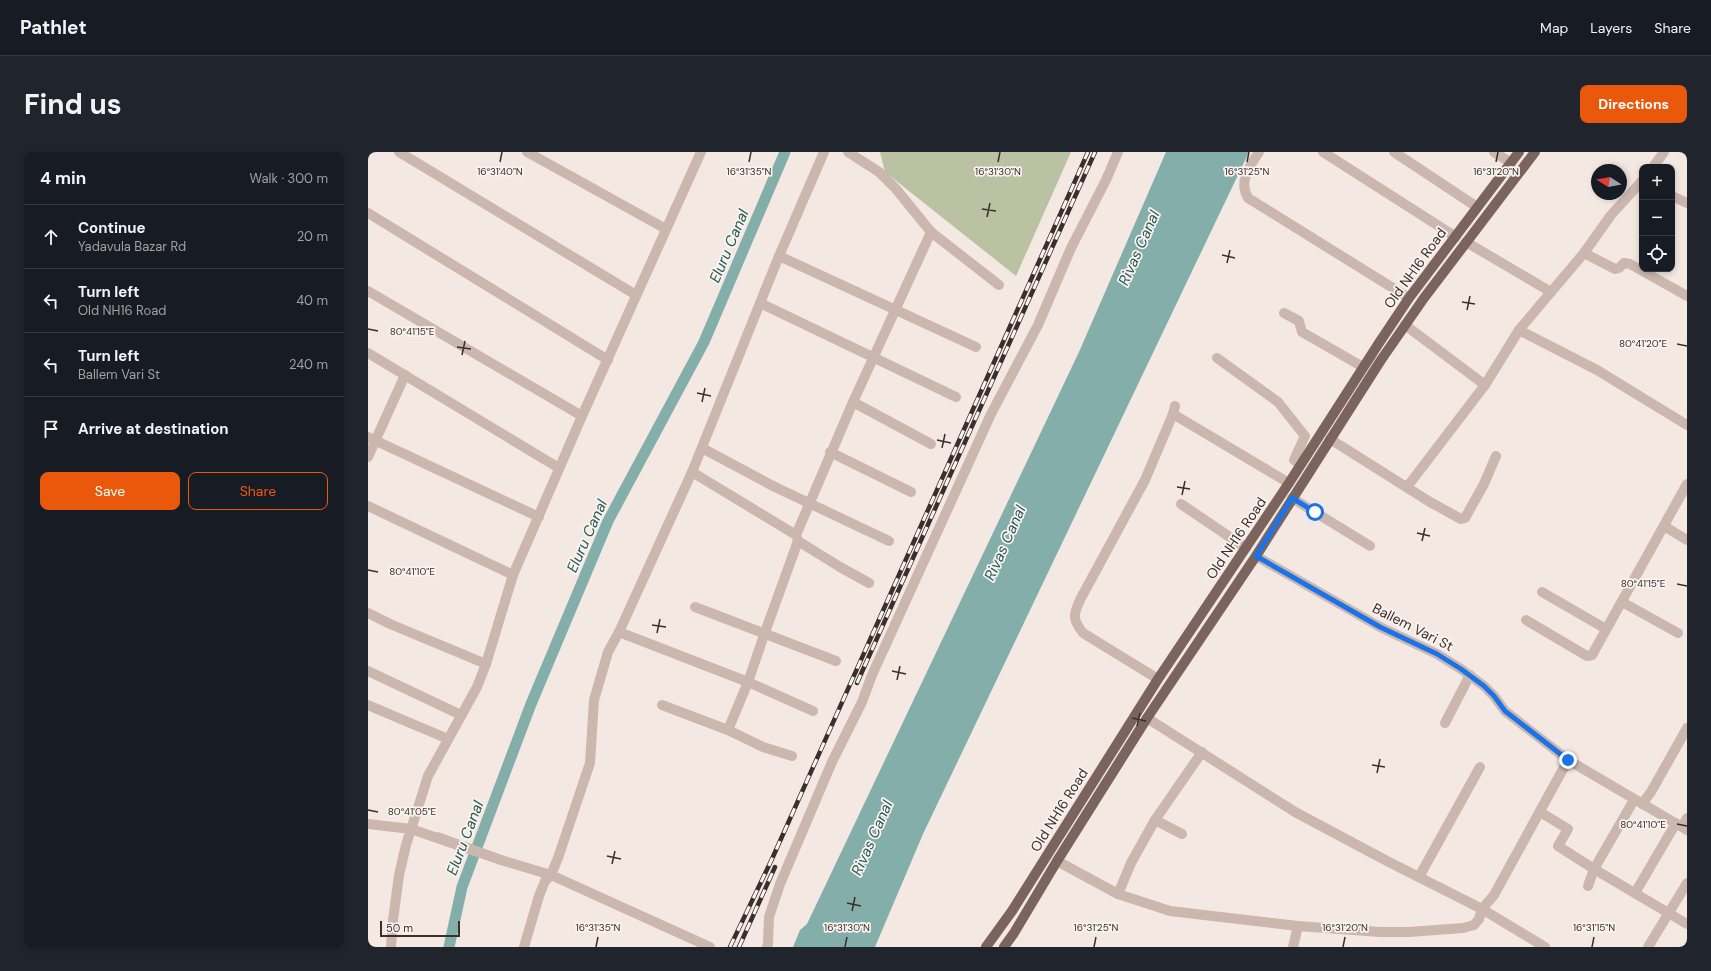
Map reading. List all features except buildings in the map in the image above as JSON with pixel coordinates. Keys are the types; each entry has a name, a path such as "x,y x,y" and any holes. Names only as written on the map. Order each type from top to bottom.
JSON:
{"main road":[{"name":"Old NH16 Road","path":"986,947 1012,911 1158,680 1289,483 1409,298 1519,152"},
{"name":"Old NH16 Road","path":"1004,947 1147,718 1256,556 1330,439 1405,325 1535,152"}],"street":[{"path":"399,152 636,296"},
{"path":"527,152 666,229"},
{"path":"391,947 399,875 406,844 428,776 477,687 486,664 514,575 559,468 701,152"},
{"path":"524,947 539,896 545,881 551,875 574,815 590,763 594,700 608,652 619,632 692,472 779,256 824,152"},
{"path":"848,152 880,172 931,232 999,285"},
{"path":"767,947 769,917 780,884 810,811 832,762 862,702 872,675 991,414 1038,325 1071,248 1106,180 1118,152"},
{"path":"1259,152 1248,170 1243,184 1244,191 1248,198 1409,298"},
{"path":"1323,152 1456,237"},
{"path":"1394,152 1477,207"},
{"path":"1494,152 1511,163"},
{"path":"1655,164 1664,152"},
{"path":"1407,487 1484,385 1519,330 1584,253 1612,215 1639,184"},
{"path":"1675,197 1687,203"},
{"path":"368,213 608,360"},
{"path":"728,730 748,682 797,538 830,452 931,232"},
{"path":"1466,242 1551,292"},
{"path":"1584,253 1615,269 1619,268 1624,263 1630,264 1687,296"},
{"path":"779,256 976,347"},
{"path":"368,291 582,416"},
{"path":"760,303 956,397"},
{"path":"1284,313 1299,322 1302,332 1363,367"},
{"path":"1405,325 1484,385"},
{"path":"1519,330 1597,370 1687,425"},
{"path":"368,353 559,468"},
{"path":"1216,358 1278,402 1305,436 1294,460 1300,466"},
{"path":"368,457 372,438 406,375"},
{"path":"853,402 931,444"},
{"path":"1158,680 1084,633 1077,625 1074,618 1076,608 1081,598 1145,480 1174,410 1289,483"},
{"path":"372,438 539,517"},
{"path":"1330,439 1461,519 1465,518 1478,496 1496,456"},
{"path":"702,448 775,487 810,502 889,541"},
{"path":"830,452 911,492"},
{"path":"692,472 840,567 868,582"},
{"path":"1526,620 1586,656 1592,655 1687,484"},
{"path":"1292,498 1370,546"},
{"path":"1181,504 1246,548"},
{"path":"368,506 514,575"},
{"path":"1664,526 1687,540"},
{"name":"Ballem Vari St","path":"1256,556 1380,627 1437,654 1470,675 1489,691 1505,711 1568,760 1638,802 1683,825"},
{"path":"1542,592 1606,629"},
{"path":"1622,602 1678,633"},
{"path":"695,607 764,635 836,661"},
{"path":"368,613 390,624 486,664"},
{"path":"619,632 748,682 813,711"},
{"path":"368,671 461,715"},
{"path":"1445,723 1470,675"},
{"path":"368,705 448,739"},
{"path":"662,705 728,730 763,747 792,756"},
{"path":"1147,718 1295,812 1419,878 1482,909 1545,947"},
{"path":"1588,886 1594,869 1638,802 1651,792 1687,728"},
{"path":"1118,894 1131,863 1155,820 1202,752"},
{"path":"1057,860 1118,894 1170,911 1298,926 1380,932 1410,932 1462,928 1474,925 1479,919 1482,909 1494,894 1568,760"},
{"path":"1419,878 1480,767"},
{"path":"1540,812 1568,829 1558,846 1687,924"},
{"path":"1155,820 1182,834"},
{"path":"368,824 411,829 438,837 501,860 551,875 710,947"},
{"path":"1635,893 1683,825"},
{"path":"1648,947 1687,883"},
{"path":"1293,947 1298,926"}],"green space":[{"path":"880,152 1071,152 1016,276 885,172"}],"water":[{"name":"Rivas Canal","path":"1166,152 1249,152 923,834 875,947 793,947 800,930 807,924 1079,352"}],"waterway":[{"name":"Eluru Canal","path":"449,947 462,887 531,704 608,521 704,342 785,152"}],"railway":[{"path":"730,947 772,859 1088,152"},
{"path":"857,683 1095,152"},
{"path":"739,947 775,867"}],"route":[{"path":"1315,512 1292,498 1256,556 1380,627 1437,654 1461,669 1484,686 1494,696 1505,711 1568,760"}]}
